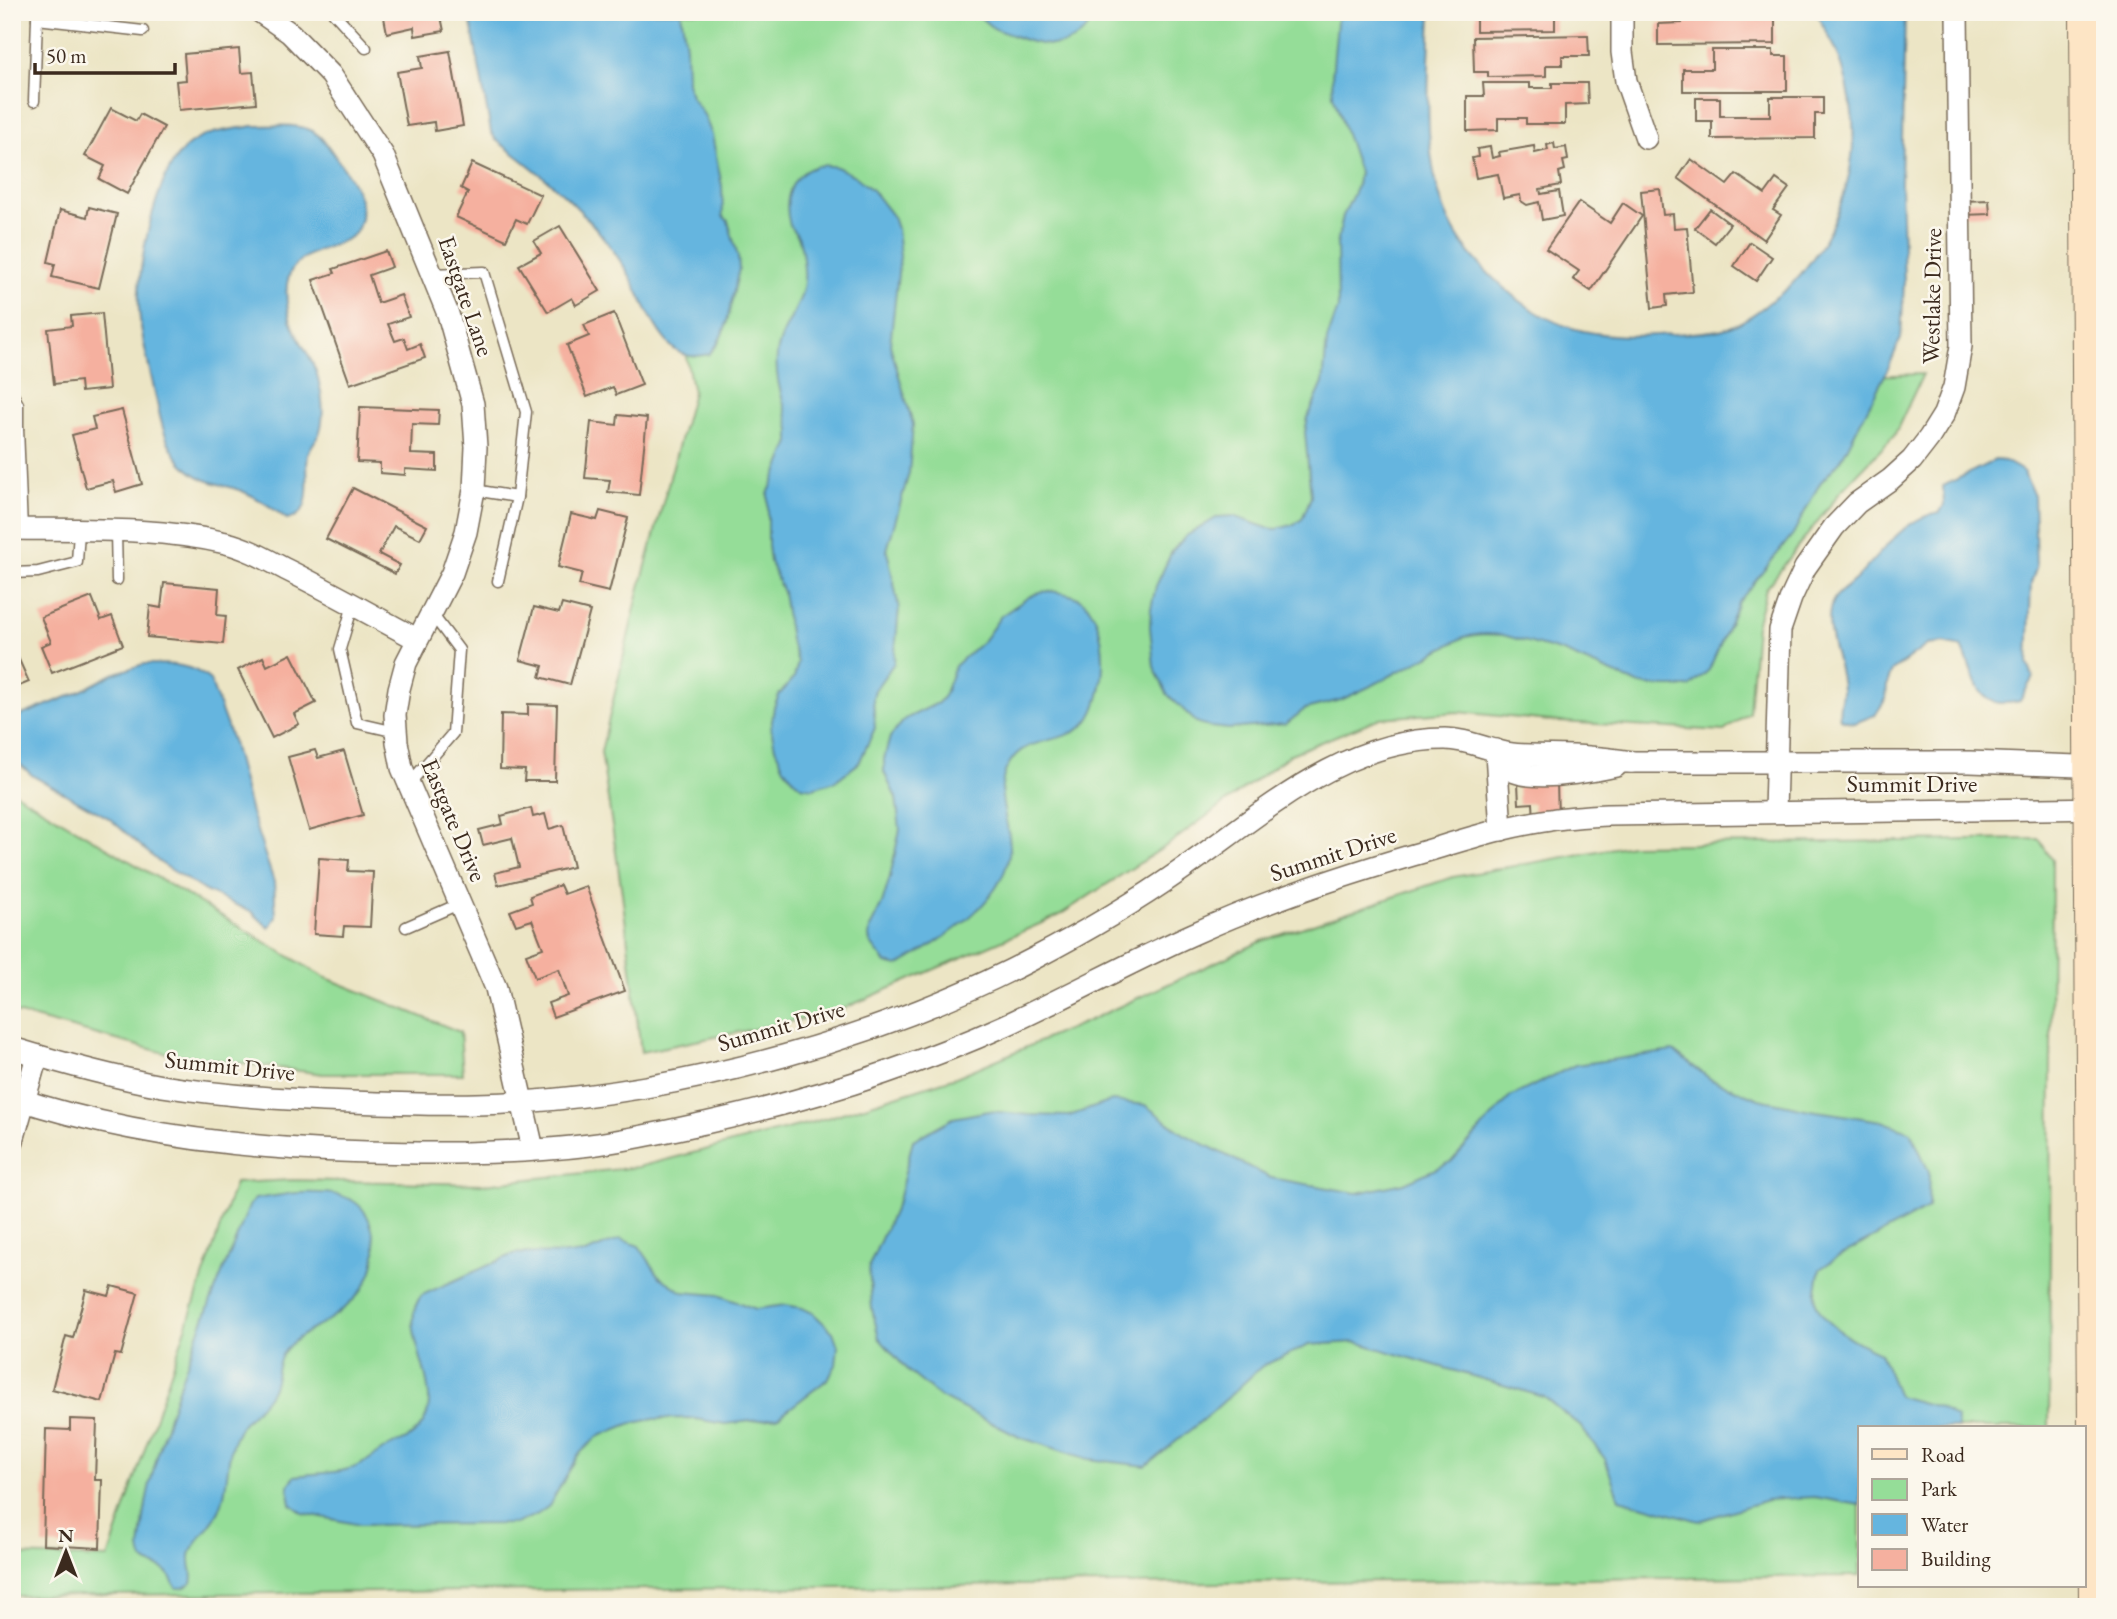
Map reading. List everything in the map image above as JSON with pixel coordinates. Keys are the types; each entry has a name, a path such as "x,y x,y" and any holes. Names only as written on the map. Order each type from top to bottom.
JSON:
{"main road":[{"path":"2085,12 2097,767 2094,1607"}],"street":[{"name":"Eastgate Lane","path":"260,12 290,33 331,75 383,155 459,348 473,404 476,447 474,490 466,532 453,573 417,639"},
{"path":"1622,12 1622,52 1626,81 1646,138"},
{"name":"Westlake Drive","path":"1775,812 1780,630 1791,598 1805,568 1834,527 1857,503 1912,460 1929,438 1944,414 1954,387 1961,346 1957,12"},
{"path":"17,530 116,531 226,544 249,551 417,639"},
{"name":"Eastgate Drive","path":"417,639 399,688 396,732 402,768 496,988 533,1149"},
{"name":"Summit Drive","path":"12,1048 160,1085 241,1096 412,1104 522,1102 603,1093 744,1066 810,1048 966,991 1032,959 1120,910 1178,873 1301,785 1346,761 1378,750 1446,739 1496,750 1510,759 1527,764 1969,762 2097,767"},
{"path":"1496,750 1501,830"},
{"name":"Summit Drive","path":"19,1099 116,1126 216,1142 285,1149 397,1153 486,1152 590,1145 779,1107 848,1087 924,1059 1006,1024 1095,979 1249,909 1313,885 1501,830 1548,820 1592,816 2097,808"},
{"path":"12,1144 19,1099 37,1056"}],"lane":[{"path":"332,12 366,48"},
{"path":"34,101 37,15 143,31"},
{"path":"432,274 484,272 526,412 517,497 498,581"},
{"path":"12,393 18,404 15,426 17,530"},
{"path":"474,490 517,497"},
{"path":"12,573 38,572 77,562 79,530"},
{"path":"116,531 117,580"},
{"path":"354,605 340,649 357,723 396,732"},
{"path":"409,784 453,733 459,650 432,614"},
{"path":"406,927 461,903"}],"green space":[{"path":"617,12 1411,12 1409,318 1527,387 1923,374 1894,436 1841,491 1766,589 1756,626 1749,713 1724,731 1560,722 1458,712 1380,718 1291,754 1169,844 1058,916 833,1013 641,1052 622,893 601,752 638,595 693,392"},
{"path":"12,791 324,977 460,1032 463,1074 323,1074 165,1053 12,1012"},
{"path":"2039,839 2052,860 2049,1426 1858,1426 1858,1576 12,1596 12,1555 108,1558 235,1183 292,1180 484,1184 638,1167 814,1122 956,1077 1088,1021 1262,941 1453,877 1631,845"}],"water":[{"path":"469,12 681,12 687,82 691,96 704,115 712,135 722,186 723,216 728,221 739,269 726,326 717,345 709,354 683,354 666,341 627,271 599,231 552,184 496,140 491,132"},
{"path":"975,12 1096,12 1081,35 1071,41 1049,45 997,30"},
{"path":"1338,12 1431,12 1428,95 1435,179 1454,230 1480,265 1511,294 1532,310 1553,321 1596,333 1645,336 1717,330 1740,323 1782,293 1806,268 1819,250 1839,209 1851,166 1853,144 1848,87 1836,49 1816,12 1905,12 1901,183 1904,283 1901,338 1841,460 1820,483 1793,534 1738,603 1709,670 1690,687 1638,684 1563,652 1503,635 1482,634 1464,637 1341,700 1305,709 1286,724 1229,729 1210,727 1196,722 1167,694 1154,667 1150,627 1156,586 1172,551 1186,536 1218,517 1233,516 1267,528 1277,529 1292,525 1302,519 1311,497 1305,432 1308,417 1323,383 1327,340 1338,308 1337,244 1343,216 1357,186 1359,172 1333,95"},
{"path":"254,126 291,126 312,131 329,147 354,184 361,203 360,222 356,232 346,240 304,258 296,264 287,282 290,319 315,369 323,411 319,434 308,454 306,502 296,516 287,519 248,494 195,475 175,455 161,420 143,341 139,310 141,271 149,225 164,180 174,162 184,149 199,138"},
{"path":"823,165 837,167 855,176 872,190 893,217 900,256 890,345 913,424 909,473 887,550 899,608 894,663 875,690 875,728 859,763 835,781 813,788 801,786 784,768 775,748 771,728 774,707 779,695 794,678 798,662 790,640 783,592 770,562 768,494 790,442 790,430 777,374 777,356 804,281 800,243 790,226 787,205 797,179 812,168"},
{"path":"1995,460 2005,461 2023,471 2034,496 2036,569 2031,583 2028,664 2033,677 2020,701 1994,702 1986,697 1975,681 1962,647 1944,643 1927,645 1892,671 1887,684 1886,699 1875,715 1855,723 1840,719 1840,671 1829,627 1833,602 1904,529 1915,521 1940,512 1944,505 1943,486"},
{"path":"1051,591 1081,600 1091,610 1098,624 1102,641 1102,679 1093,712 1077,730 1025,748 1009,764 1002,790 1009,836 1009,858 1002,878 989,897 973,914 935,943 898,966 886,963 869,937 890,877 900,829 896,798 884,772 884,759 890,737 905,719 938,703 944,696 955,666 984,640 1001,616 1029,597"},
{"path":"144,664 188,667 210,680 233,743 251,813 274,882 276,917 269,928 252,912 205,891 159,862 109,818 33,776 12,757 12,719 77,693 113,674"},
{"path":"1673,1051 1712,1080 1759,1099 1882,1121 1911,1132 1929,1172 1928,1208 1820,1269 1816,1302 1826,1319 1834,1326 1880,1353 1898,1396 1938,1407 1956,1418 1958,1426 1858,1426 1858,1505 1814,1497 1767,1500 1699,1521 1619,1499 1605,1459 1580,1426 1544,1397 1356,1342 1309,1345 1262,1366 1211,1413 1146,1466 1088,1459 1019,1437 940,1397 908,1371 879,1338 872,1309 869,1266 898,1201 913,1140 953,1118 989,1111 1069,1116 1112,1101 1145,1105 1184,1134 1271,1178 1357,1193 1404,1183 1451,1162 1510,1097 1575,1065"},
{"path":"295,1193 338,1195 348,1198 364,1210 374,1237 373,1266 368,1280 350,1303 286,1349 269,1394 241,1426 232,1444 220,1510 191,1552 190,1585 177,1588 164,1569 144,1560 140,1548 147,1497 160,1445 196,1340 250,1204 255,1199"},
{"path":"620,1239 639,1246 660,1277 683,1292 718,1295 756,1309 785,1305 813,1313 833,1332 838,1346 836,1365 828,1379 777,1418 725,1424 689,1418 653,1419 629,1424 597,1437 578,1455 549,1506 515,1524 360,1525 303,1513 291,1504 288,1486 295,1476 336,1472 359,1465 412,1436 426,1418 429,1400 427,1382 414,1326 414,1310 422,1295 516,1253 585,1253"}],"building":[{"path":"383,12 440,12 444,31 415,36 414,27 387,33"},
{"path":"1476,12 1555,12 1555,30 1476,31"},
{"path":"1697,12 1775,12 1775,44 1658,45 1658,24 1682,23 1681,15 1697,15"},
{"path":"1588,35 1589,56 1562,56 1562,65 1546,65 1546,76 1488,77 1488,72 1474,72 1473,37"},
{"path":"239,49 241,73 253,72 256,103 179,110 176,81 186,80 184,54"},
{"path":"1712,50 1773,50 1773,56 1787,56 1787,91 1683,91 1683,69 1712,69"},
{"path":"450,51 463,126 435,131 434,122 407,126 397,72 422,68 420,56"},
{"path":"1483,83 1530,83 1530,88 1552,88 1552,83 1587,83 1588,104 1565,105 1565,124 1526,124 1526,118 1498,118 1498,130 1467,131 1467,96 1484,96"},
{"path":"1770,97 1823,97 1823,114 1815,114 1815,138 1712,139 1712,121 1696,121 1696,98 1720,98 1720,116 1770,116"},
{"path":"111,108 136,121 140,114 164,127 127,194 99,179 105,166 85,156"},
{"path":"1554,143 1555,149 1566,147 1568,160 1563,161 1565,170 1559,172 1561,185 1540,189 1541,194 1559,191 1563,216 1542,220 1539,202 1527,205 1521,201 1520,195 1503,198 1498,174 1476,178 1472,158 1478,157 1477,149 1490,147 1492,158 1500,156 1499,152 1534,146 1535,153 1548,150 1547,145"},
{"path":"1691,159 1727,185 1736,174 1765,194 1776,179 1789,188 1773,210 1781,215 1764,240 1678,178"},
{"path":"472,163 541,195 527,224 516,219 506,240 456,217 468,192 461,188"},
{"path":"1660,189 1663,215 1673,214 1674,228 1687,227 1693,292 1666,295 1667,306 1652,308 1641,191"},
{"path":"1989,200 1990,214 1963,215 1963,201"},
{"path":"1579,202 1610,223 1623,203 1642,216 1591,291 1573,279 1579,271 1546,249"},
{"path":"89,207 117,214 99,288 52,277 55,264 48,262 60,210 87,217"},
{"path":"1710,209 1730,224 1715,243 1695,228"},
{"path":"560,226 600,291 576,305 572,298 548,312 519,265 541,253 534,241"},
{"path":"1750,242 1772,257 1756,281 1734,266"},
{"path":"386,251 392,267 369,275 378,303 401,295 409,317 388,324 395,341 404,338 408,349 420,344 425,358 350,384 313,280 335,273 333,269"},
{"path":"102,313 109,389 81,392 80,381 54,384 48,329 72,326 71,316"},
{"path":"614,313 642,385 616,395 613,387 587,397 567,345 589,336 584,325"},
{"path":"360,407 439,410 438,425 412,424 411,454 437,455 437,471 405,469 405,475 380,473 380,463 357,462"},
{"path":"122,410 142,484 116,492 113,481 86,488 72,435 95,429 92,417"},
{"path":"618,415 647,418 639,495 608,492 610,480 585,478 591,422 617,425"},
{"path":"353,488 427,526 420,539 394,526 379,554 400,565 395,574 326,539"},
{"path":"600,511 628,518 609,592 579,585 582,573 558,567 571,514 597,520"},
{"path":"164,583 219,588 217,615 226,616 223,644 147,637 150,606 161,608"},
{"path":"92,597 101,620 112,616 123,645 52,673 41,646 51,642 41,617"},
{"path":"562,604 590,611 570,685 540,677 543,666 520,660 534,607 559,613"},
{"path":"16,653 29,682 12,689 12,654"},
{"path":"291,654 316,703 294,714 299,724 272,738 238,670 263,657 267,666"},
{"path":"528,704 557,705 555,781 524,781 525,770 500,769 501,714 528,715"},
{"path":"315,750 318,758 344,751 363,815 309,830 288,757"},
{"path":"1557,781 1558,818 1534,819 1533,803 1519,804 1518,783"},
{"path":"531,808 533,817 545,814 549,829 563,825 573,867 498,885 495,873 519,867 512,838 483,845 479,830 503,824 501,816"},
{"path":"319,858 349,860 348,871 373,872 370,927 344,926 343,936 314,934"},
{"path":"560,885 564,894 586,886 625,991 553,1017 548,1003 568,996 559,969 535,978 526,954 543,948 532,920 516,925 510,911 532,903 530,896"},
{"path":"112,1286 138,1293 121,1355 115,1354 102,1402 52,1389 66,1336 73,1338 86,1290 109,1296"},
{"path":"70,1419 97,1420 95,1480 102,1480 100,1548 43,1545 46,1429 70,1430"},
{"path":"12,1499 15,1499 15,1549 12,1549"}]}
